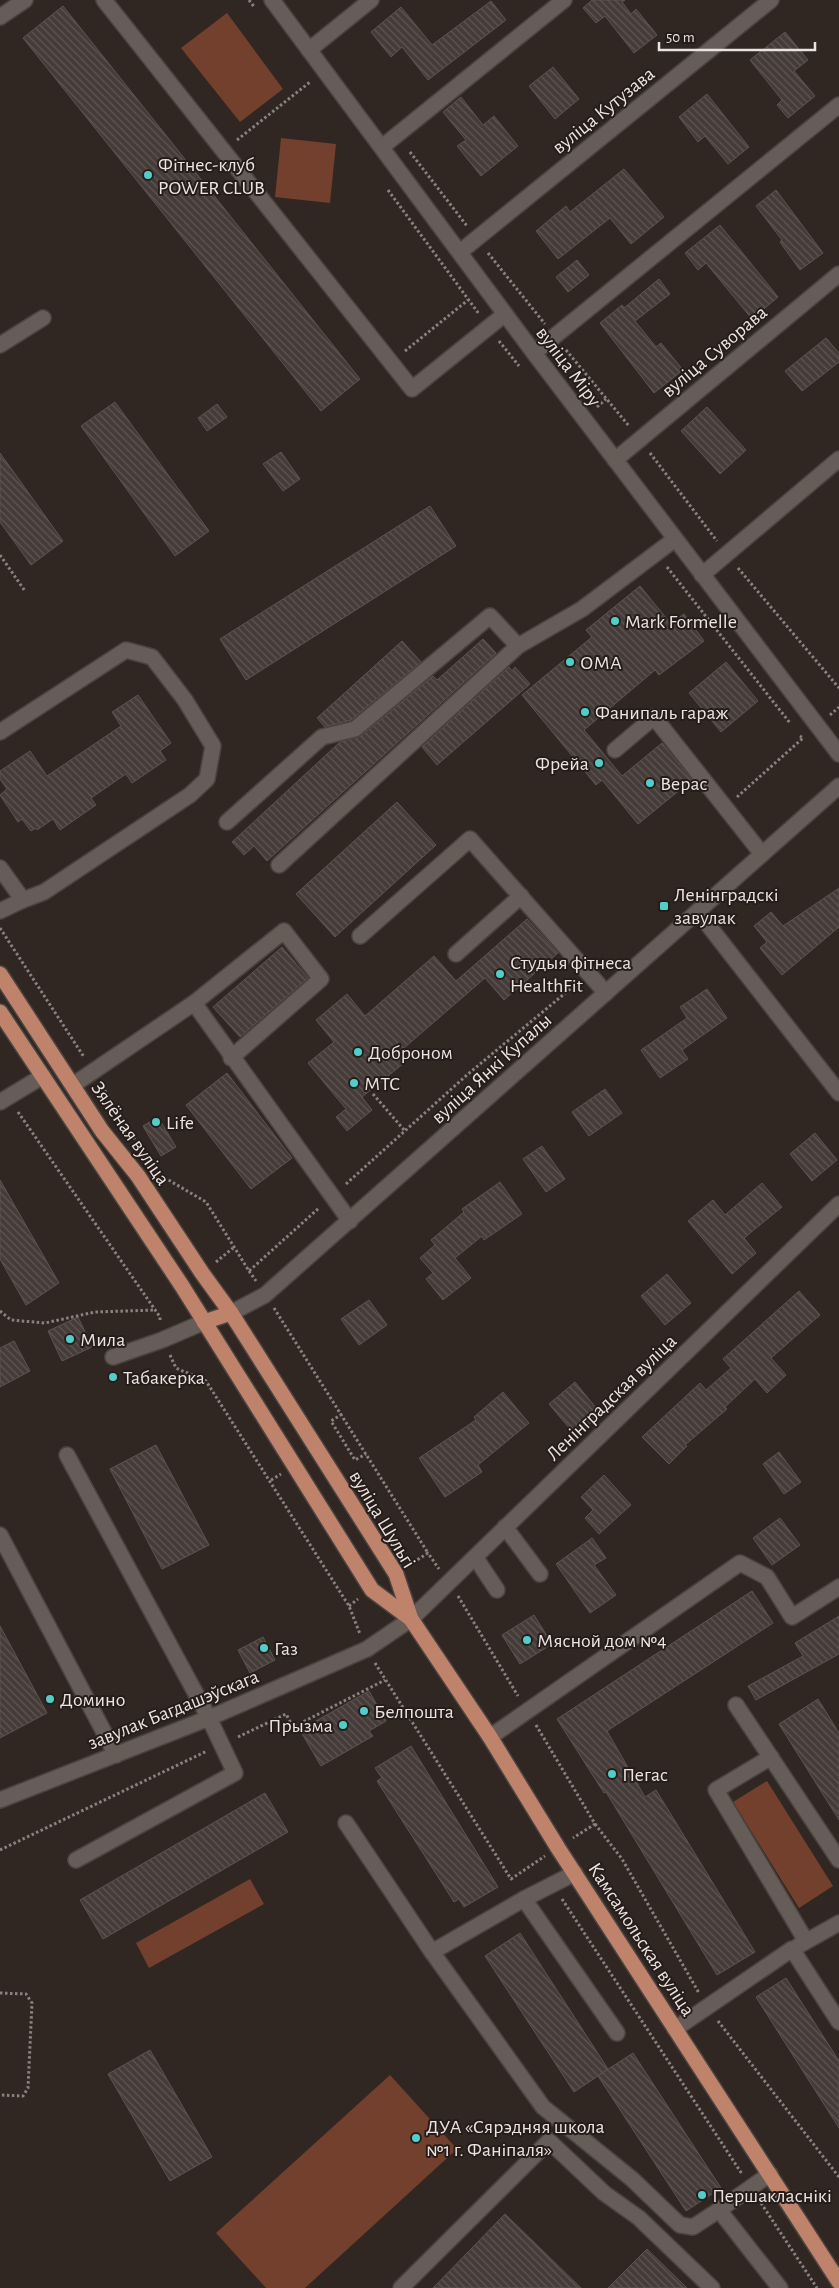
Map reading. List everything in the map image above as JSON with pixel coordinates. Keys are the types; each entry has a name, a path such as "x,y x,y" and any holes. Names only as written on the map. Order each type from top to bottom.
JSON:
{"main road":[{"name":"Зялёная вуліца","path":"0,974 102,1130 138,1176 202,1273 232,1313"},
{"name":"Зялёная вуліца","path":"0,1012 204,1322"},
{"path":"232,1313 204,1322 372,1590 411,1619"},
{"name":"вуліца Шульгі","path":"232,1313 396,1574 411,1619"},
{"name":"Камсамольская вуліца","path":"411,1619 490,1737 575,1873 839,2282"}],"street":[{"path":"0,17 25,0"},
{"path":"104,0 412,389 505,314"},
{"name":"вуліца Міру","path":"272,0 534,353 839,754"},
{"path":"309,50 371,0"},
{"path":"382,148 564,0"},
{"name":"вуліца Кутузава","path":"460,252 771,0"},
{"path":"534,353 839,105"},
{"name":"вуліца Суворава","path":"615,460 839,274"},
{"path":"0,345 43,318"},
{"path":"702,575 839,459"},
{"path":"279,865 518,646 582,609 675,539"},
{"path":"227,822 322,737 355,729 490,616 518,646"},
{"path":"0,732 126,650 152,657 185,700 213,746 207,780 190,795 44,892 0,911"},
{"path":"615,750 654,717 762,854"},
{"name":"вуліца Янкі Купалы","path":"232,1313 265,1295 839,786"},
{"path":"360,936 470,838 606,993"},
{"path":"0,868 23,900"},
{"path":"456,954 521,896"},
{"path":"698,912 839,1093"},
{"path":"73,1085 194,1003 284,931 321,979 231,1058"},
{"path":"194,1003 231,1058 350,1221"},
{"path":"4,1100 43,1076"},
{"name":"Ленінградская вуліца","path":"411,1619 839,1204"},
{"path":"113,1357 162,1340 204,1322"},
{"path":"67,1455 223,1744 235,1773 76,1860"},
{"path":"506,1527 540,1574"},
{"path":"0,1535 116,1755"},
{"path":"475,1557 497,1590"},
{"path":"490,1737 740,1563 767,1577 792,1617 839,1587"},
{"name":"завулак Багдашэўскага","path":"0,1799 209,1718 367,1649 411,1619"},
{"path":"736,1705 839,1860"},
{"path":"771,1757 716,1790 806,1941"},
{"path":"346,1823 432,1952 544,2107 632,2178 680,2226 693,2226 770,2174"},
{"path":"432,1952 524,1899 575,1873"},
{"path":"524,1899 617,2033"},
{"path":"675,2029 792,1949 839,1923"},
{"path":"792,1949 839,2022"},
{"path":"402,2288 549,2141 604,2193 639,2218 712,2288"},
{"path":"718,2210 780,2288"}],"path":[{"path":"249,0 260,15"},
{"path":"223,151 324,71"},
{"path":"304,75 316,90"},
{"path":"386,187 523,372"},
{"path":"391,362 468,300"},
{"path":"656,553 803,738 726,807"},
{"path":"0,555 25,591"},
{"path":"373,1094 405,1131"},
{"path":"4,1100 156,1310 160,1317 162,1340 176,1368 206,1381 348,1606 361,1636"},
{"path":"211,1265 233,1248"},
{"path":"270,1303 444,1576"},
{"path":"0,1311 11,1320 45,1323 95,1312 156,1310"},
{"path":"342,1414 330,1421 355,1460 366,1454"},
{"path":"404,1568 428,1553"},
{"path":"0,1850 286,1714 293,1727 385,1680"},
{"path":"552,1884 817,2288"},
{"path":"0,1993 26,1994 32,2003 28,2088 23,2096 0,2096"}],"shaded area":[{"path":"227,13 283,89 240,122 181,48"},
{"path":"281,138 336,144 330,203 275,197"},
{"path":"767,1781 833,1886 799,1908 733,1802"},
{"path":"250,1879 264,1904 149,1968 136,1943"},
{"path":"390,2075 457,2149 305,2288 266,2288 216,2233"}],"building":[{"path":"592,0 625,0 622,2 631,14 636,9 657,35 634,53 605,16 596,23 583,8"},
{"path":"491,1 506,20 428,80 402,47 391,57 371,32 401,7 432,45"},
{"path":"63,6 360,379 321,411 23,38"},
{"path":"785,32 808,60 794,71 815,96 788,118 777,105 782,100 750,60"},
{"path":"553,67 579,99 555,119 529,86"},
{"path":"707,94 749,147 728,164 705,136 698,142 679,117"},
{"path":"461,97 483,125 494,116 518,146 481,176 457,146 466,140 443,112"},
{"path":"624,169 664,217 631,244 610,218 558,259 536,231 566,206 570,212"},
{"path":"776,190 823,253 800,270 780,242 782,240 756,206"},
{"path":"720,225 778,297 752,319 706,263 698,270 685,253"},
{"path":"577,260 589,275 568,292 556,277"},
{"path":"659,279 670,294 635,321 656,347 661,343 683,370 654,393 600,323 622,305 624,308"},
{"path":"826,338 839,353 839,362 802,391 785,371"},
{"path":"115,402 209,531 175,556 81,426"},
{"path":"217,404 227,417 207,431 198,418"},
{"path":"707,407 746,450 720,474 681,431"},
{"path":"281,452 300,479 283,491 263,464"},
{"path":"0,453 63,541 31,565 0,522"},
{"path":"430,506 456,546 246,680 220,639"},
{"path":"640,586 671,624 684,614 704,641 659,675 655,670 584,730 622,776 662,743 692,780 638,824 602,780 596,785 522,695 592,637 586,630"},
{"path":"483,639 496,653 267,861 254,846 244,855 232,842 340,742 361,736 433,676 437,680"},
{"path":"402,641 421,662 351,720 325,727 317,718"},
{"path":"726,662 758,701 721,732 689,693"},
{"path":"509,667 512,671 515,667 530,684 437,765 422,747"},
{"path":"138,695 171,743 160,751 166,760 132,783 126,774 91,798 96,805 60,830 53,819 37,830 36,828 31,831 22,819 18,822 0,795 7,789 0,779 0,771 30,751 47,776 121,726 112,712"},
{"path":"397,802 436,845 335,937 296,894"},
{"path":"839,888 839,927 782,975 760,948 767,942 754,926 771,912 783,926"},
{"path":"527,919 558,953 504,1000 485,978 397,1054 404,1063 362,1097 372,1110 347,1131 336,1117 346,1109 308,1063 334,1042 316,1020 347,994 365,1016 434,956 456,981"},
{"path":"282,947 308,978 240,1037 213,1007"},
{"path":"707,989 727,1018 682,1050 688,1059 660,1078 641,1050 687,1018 680,1007"},
{"path":"227,1073 292,1158 251,1189 186,1105"},
{"path":"605,1089 622,1113 589,1136 572,1112"},
{"path":"158,1117 176,1147 161,1156 143,1126"},
{"path":"815,1133 837,1160 812,1181 790,1154"},
{"path":"542,1146 565,1179 546,1192 523,1159"},
{"path":"0,1180 59,1283 26,1305 0,1259"},
{"path":"500,1182 522,1214 484,1240 482,1236 455,1258 471,1278 443,1300 426,1279 433,1273 420,1258 435,1245 431,1240 464,1212 462,1209"},
{"path":"762,1183 782,1207 744,1238 756,1253 732,1274 688,1221 713,1200 725,1215"},
{"path":"667,1274 691,1303 665,1325 641,1296"},
{"path":"799,1291 820,1315 771,1358 786,1375 767,1393 755,1379 725,1407 727,1409 685,1445 687,1446 669,1464 642,1437 700,1383 706,1390 731,1368 723,1359"},
{"path":"369,1300 387,1325 359,1345 341,1319"},
{"name":"Мила","path":"78,1317 92,1347 62,1361 48,1331"},
{"path":"14,1341 30,1371 0,1387 0,1348"},
{"path":"575,1382 601,1414 576,1436 549,1404"},
{"path":"503,1392 529,1423 478,1465 482,1472 445,1497 419,1458 476,1420 474,1417"},
{"path":"156,1445 209,1545 162,1569 110,1469"},
{"path":"779,1452 801,1482 784,1494 763,1464"},
{"path":"604,1475 631,1505 599,1534 585,1518 593,1510 581,1497"},
{"path":"780,1518 800,1545 772,1565 753,1538"},
{"path":"592,1538 606,1558 594,1565 616,1595 590,1613 556,1564"},
{"path":"752,1591 773,1623 607,1731 645,1797 656,1790 755,1952 717,1975 606,1792 604,1793 557,1719"},
{"name":"Мясной дом №4","path":"534,1615 552,1644 520,1664 502,1635"},
{"path":"839,1616 839,1654 756,1700 748,1686 803,1656 795,1643"},
{"path":"0,1626 47,1713 0,1738"},
{"path":"263,1637 275,1660 250,1673 238,1650"},
{"name":"Прызма","path":"369,1691 386,1721 369,1731 373,1736 321,1766 300,1730"},
{"path":"818,1699 839,1733 839,1820 779,1724"},
{"path":"411,1746 498,1887 464,1907 459,1899 454,1902 377,1781 382,1778 375,1768"},
{"path":"265,1793 288,1832 103,1939 80,1900"},
{"path":"520,1933 608,2069 599,2075 633,2053 721,2188 686,2211 598,2076 574,2092 485,1956"},
{"path":"786,1978 839,2061 839,2128 756,1997"},
{"path":"150,2050 212,2157 170,2181 108,2074"},
{"path":"505,2214 581,2288 433,2288"},
{"path":"647,2249 687,2288 608,2288"}],"place":[{"name":"Фітнес-клуб POWER CLUB","path":"148,175"},
{"name":"Mark Formelle","path":"615,621"},
{"name":"ОМА","path":"570,662"},
{"name":"Фанипаль гараж","path":"585,712"},
{"name":"Фрейа","path":"599,763"},
{"name":"Верас","path":"650,783"},
{"name":"Ленінградскі завулак","path":"664,906"},
{"name":"Студыя фітнеса HealthFit","path":"500,974"},
{"name":"Доброном","path":"358,1052"},
{"name":"МТС","path":"354,1083"},
{"name":"Life","path":"156,1122"},
{"name":"Мила","path":"70,1339"},
{"name":"Табакерка","path":"113,1377"},
{"name":"Мясной дом №4","path":"527,1640"},
{"name":"Газ","path":"264,1648"},
{"name":"Домино","path":"50,1699"},
{"name":"Белпошта","path":"364,1711"},
{"name":"Прызма","path":"343,1725"},
{"name":"Пегас","path":"612,1774"},
{"name":"ДУА «Сярэдняя школа №1 г. Фаніпаля»","path":"416,2138"},
{"name":"Першакласнікі","path":"702,2195"}]}
